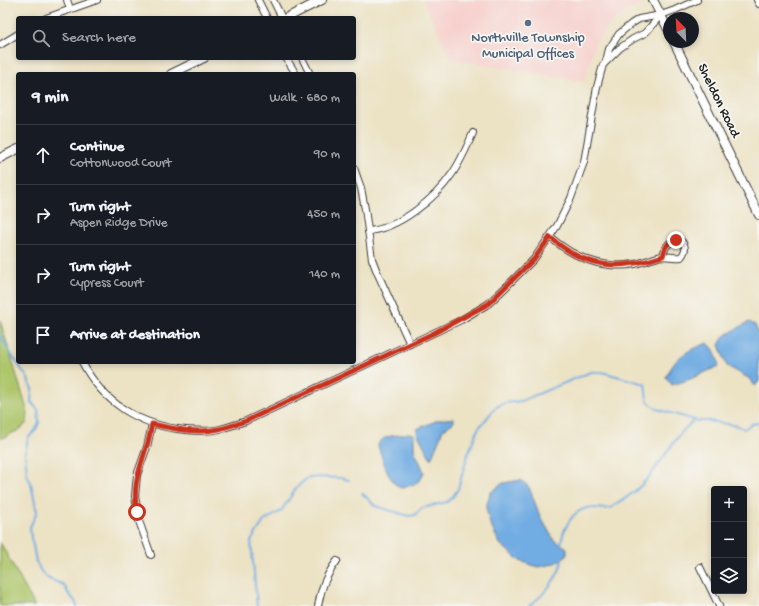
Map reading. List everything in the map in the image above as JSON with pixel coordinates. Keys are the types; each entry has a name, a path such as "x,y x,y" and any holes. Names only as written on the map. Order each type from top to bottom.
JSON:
{"main road":[{"path":"290,16 322,0"},
{"path":"653,0 663,19"},
{"name":"Sheldon Road","path":"677,48 759,215"},
{"path":"175,72 200,60"},
{"path":"0,158 16,150"}],"street":[{"path":"67,0 70,9"},
{"path":"51,16 96,0"},
{"path":"258,0 266,16"},
{"path":"273,0 281,16"},
{"path":"83,364 93,380 112,400 132,415 152,424 176,429 198,431 219,429 246,421 461,320 488,304 534,259 557,226 571,198 584,162 601,72 609,49 619,34 639,20 661,15 697,0"},
{"path":"757,0 759,4"},
{"path":"606,61 633,38 645,33 661,15"},
{"path":"0,45 16,35"},
{"path":"287,60 295,72"},
{"path":"303,60 309,72"},
{"path":"368,231 378,230 393,224 412,213 427,201 452,175 473,133"},
{"path":"356,174 361,188 365,209 372,259 410,344"},
{"path":"550,237 574,254 589,261 606,264 622,266 663,256"},
{"path":"151,555 139,521 135,496 137,475 147,447 152,424"},
{"path":"318,606 320,593 327,574 337,561"},
{"path":"700,567 719,606"}],"shaded area":[{"path":"423,0 643,0 644,3 627,11 615,20 596,41 584,82 451,59"}],"green space":[{"path":"0,320 28,413 27,423 19,430 0,439"},
{"path":"0,542 35,606 0,606"}],"water":[{"path":"749,322 755,325 759,335 759,382 755,386 750,379 727,366 719,345 724,336"},
{"path":"707,343 714,350 719,366 688,380 672,385 666,377 674,363 682,355"},
{"path":"454,418 454,422 443,430 431,459 417,433 417,429 438,420"},
{"path":"408,433 414,434 414,449 424,472 416,483 402,488 398,486 390,477 378,445 387,437"},
{"path":"521,480 529,487 540,516 554,540 567,548 567,555 554,564 538,567 520,561 500,544 490,524 486,508 490,493 503,483"}],"waterway":[{"path":"0,335 16,361"},
{"path":"18,364 27,377 32,389 31,402 38,410 39,423 35,431 28,438 25,454 27,474 31,484 37,512 30,527 36,562 42,573 49,579 64,585 77,606"},
{"path":"362,493 375,506 409,516 415,515 422,508 447,502 452,498 458,489 468,454 478,429 496,407 505,403 521,401 591,372 602,372 645,384 647,399 651,405 657,409 698,421 709,421 739,426 744,429 752,424 759,423"},
{"path":"561,546 565,528 576,513 587,508 609,508 631,494 654,471 675,440 694,420"},
{"path":"257,606 251,541 264,521 281,511 297,487 309,478 341,478 349,480"},
{"path":"529,606 546,591 556,577 562,556"}],"place":[{"name":"Northville Township Municipal Offices","path":"528,23"}],"route":[{"path":"137,512 135,504 135,486 137,475 147,447 152,424 176,429 198,431 219,429 246,421 434,333 461,320 488,304 534,259 550,237 574,254 589,261 622,266 636,264 663,256 667,245 676,240"}]}
